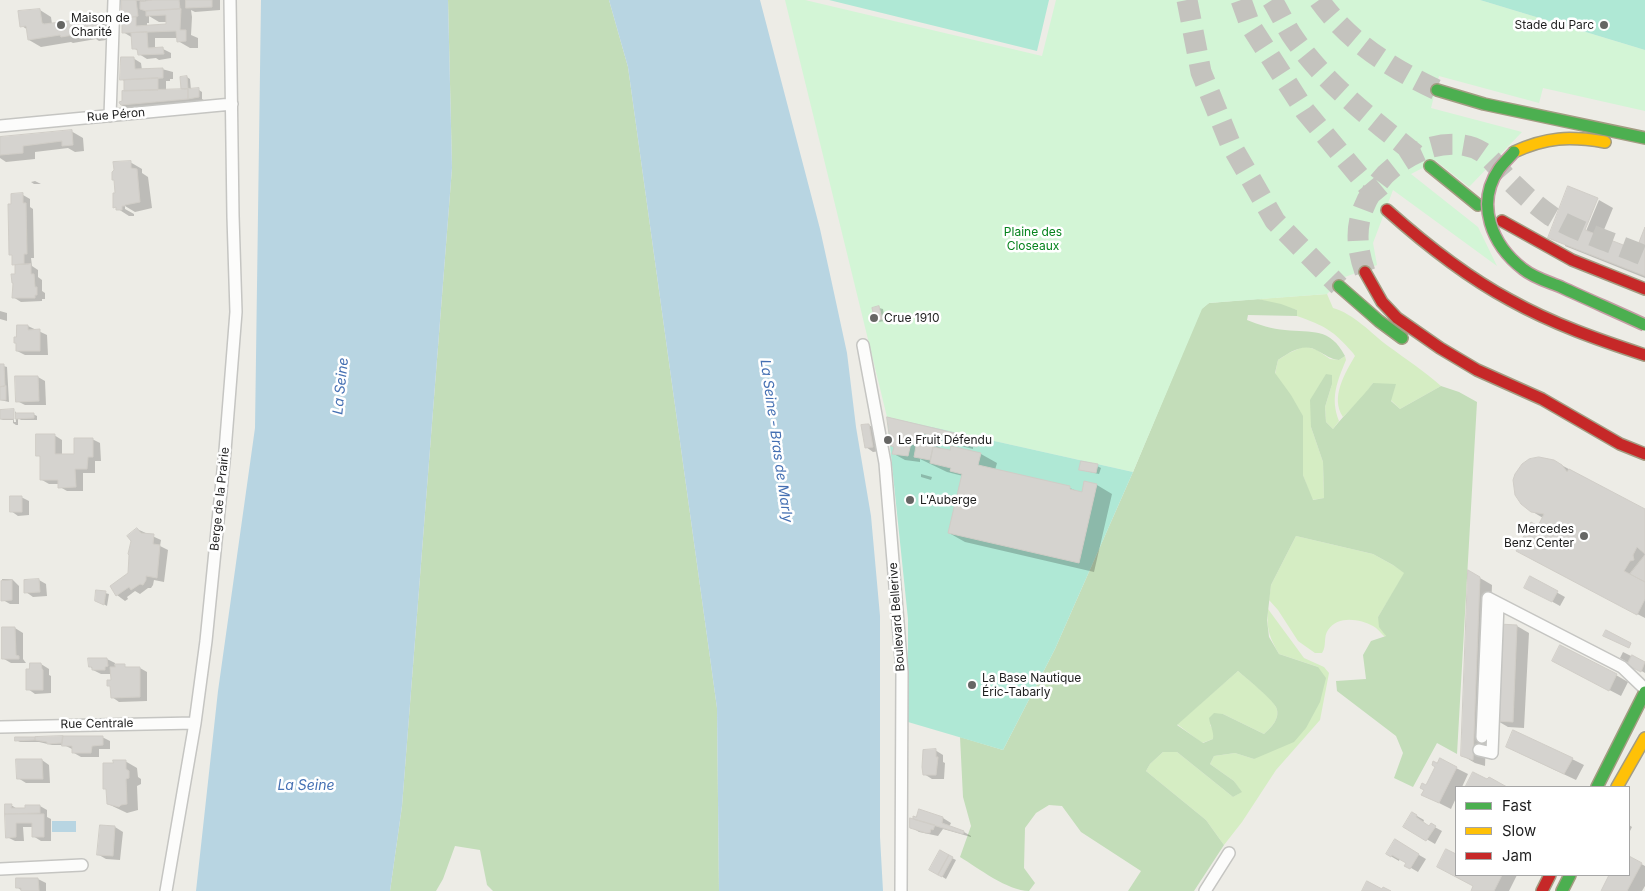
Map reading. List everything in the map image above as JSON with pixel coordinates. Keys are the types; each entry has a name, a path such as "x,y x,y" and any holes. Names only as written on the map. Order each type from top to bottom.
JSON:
{"main road":[{"path":"1437,90 1484,104 1645,138"},
{"path":"1526,113 1560,136"},
{"path":"1620,145 1560,136 1538,141 1514,152 1499,168 1492,182 1488,194 1487,208 1490,225 1498,244 1511,259 1526,271 1645,325"},
{"path":"1430,166 1478,204"},
{"path":"1388,210 1448,260 1495,292 1597,338 1645,355"},
{"path":"1502,221 1572,260 1645,288"},
{"path":"1365,272 1371,286 1382,302 1397,318 1417,333 1477,370 1542,399 1593,430 1645,454"},
{"path":"1340,286 1379,321 1410,343"},
{"path":"1446,365 1496,391"},
{"path":"1543,412 1593,430"},
{"path":"1598,786 1645,691"},
{"path":"1618,786 1645,738"},
{"path":"1542,891 1550,876"},
{"path":"1562,891 1570,876"}],"street":[{"path":"110,116 114,0"},
{"name":"Berge de la Prairie","path":"166,891 195,723 206,641 225,451 236,312 230,0"},
{"name":"Rue Péron","path":"0,126 232,104"},
{"name":"Boulevard Bellerive","path":"863,345 885,463 902,672 901,891"},
{"path":"1482,737 1488,598 1622,667 1645,691"},
{"path":"1479,750 1492,752 1498,604"},
{"name":"Rue Centrale","path":"0,727 195,723"},
{"path":"1205,891 1228,853"},
{"path":"0,868 82,865"}],"green space":[{"path":"448,0 609,0 628,67 717,708 719,891 493,891 487,885 480,850 455,846 443,879 436,891 390,891 402,806 452,168"},
{"name":"Plaine des Closeaux","path":"785,0 805,0 1042,56 1056,0 1480,0 1645,50 1645,111 1543,88 1539,103 1439,76 1431,108 1522,132 1469,187 1436,161 1411,174 1478,227 1497,266 1393,190 1373,243 1377,265 1345,277 1327,294 1209,303 1202,309 1133,472 887,417"},
{"path":"829,0 1049,0 1037,51"},
{"name":"Stade du Parc","path":"1480,0 1645,0 1645,50"},
{"path":"1327,294 1333,308 1355,319 1441,386 1400,409 1373,383 1364,396 1343,417 1339,410 1338,394 1343,378 1355,356 1353,353 1340,339 1328,330 1297,316 1297,310 1258,299"},
{"path":"1258,299 1297,310 1297,316 1248,315 1247,320 1275,329 1320,333 1333,340 1345,356 1339,360 1331,358 1313,348 1297,349 1278,360 1275,373 1303,416 1303,475 1313,500 1324,498 1323,462 1311,427 1310,400 1326,374 1332,375 1332,384 1325,407 1326,422 1333,429 1373,383 1396,384 1391,401 1400,409 1441,386 1459,392 1477,402 1457,754 1437,743 1413,787 1394,778 1403,753 1396,736 1337,691 1336,681 1366,679 1363,655 1371,641 1386,636 1379,627 1378,617 1404,573 1373,554 1296,536 1271,585 1267,620 1269,637 1279,654 1318,667 1326,678 1320,702 1306,728 1294,742 1254,759 1235,753 1214,756 1210,764 1234,781 1242,792 1233,797 1177,752 1163,752 1150,764 1146,771 1206,820 1224,845 1194,891 1128,891 1141,871 1081,832 1062,806 1049,805 1036,813 1025,828 1024,868 1035,883 1029,891 1021,890 993,878 960,857 971,826 963,797 960,737 1003,750 1055,649 1133,472 1201,309 1209,303","holes":["1238,671 1276,707 1276,719 1264,734 1223,714 1214,713 1209,718 1213,739 1203,743 1177,725"]},
{"path":"1305,346 1317,350 1330,359 1339,360 1345,356 1346,360 1337,383 1335,397 1336,413 1339,421 1333,429 1326,422 1325,407 1332,384 1311,427 1323,462 1324,498 1312,500 1303,475 1303,428 1275,374 1278,360"},
{"path":"887,417 1133,472 1055,649 1003,750 908,722 908,619"},
{"path":"1296,536 1373,554 1405,573 1378,617 1385,637 1373,626 1356,620 1343,620 1332,625 1328,630 1322,653 1315,653 1298,641 1278,610 1269,600 1271,585"},
{"path":"1268,609 1304,658 1324,667 1329,673 1320,720 1276,770 1242,822 1224,845 1206,820 1146,771 1150,764 1163,752 1177,752 1233,797 1241,792 1234,781 1210,764 1214,756 1235,753 1254,759 1318,667 1279,654 1269,633"},
{"path":"1238,671 1265,694 1276,707 1276,719 1264,734 1223,714 1210,725 1214,731 1213,739 1202,743 1177,724"}],"water":[{"name":"La Seine","path":"261,0 448,0 452,168 402,806 390,891 196,891 218,691 255,428"},
{"name":"La Seine - Bras de Marly","path":"609,0 760,0 820,229 847,353 856,427 871,516 880,616 880,837 883,891 719,891 717,708 628,67"},
{"path":"52,821 76,821 76,832 52,832"}],"building":[{"path":"122,0 136,0 138,16 122,19"},
{"path":"179,0 180,9 146,11 140,9 140,2"},
{"path":"186,0 212,0 212,7 186,8"},
{"name":"Maison de Charité","path":"40,9 42,23 44,24 102,17 102,33 86,35 85,33 61,37 60,35 28,40 26,26 20,27 18,11"},
{"path":"181,9 180,30 186,30 186,41 177,42 176,31 122,33 122,19 136,17 136,26 166,24 166,15 146,16 146,11"},
{"path":"147,32 148,48 163,47 164,54 138,55 137,49 132,49 131,33"},
{"path":"121,57 134,57 135,69 163,68 163,78 120,80"},
{"path":"187,76 188,89 181,89 180,77"},
{"path":"158,78 158,90 124,91 124,80"},
{"path":"199,88 199,97 188,99 188,89"},
{"path":"188,89 188,99 121,105 119,102 122,101 122,91"},
{"path":"72,130 73,145 62,146 62,141 23,146 23,153 0,155 0,137"},
{"path":"131,161 131,168 137,169 140,202 122,206 122,210 116,210 116,207 113,208 113,193 115,193 114,180 112,180 113,162"},
{"path":"1568,186 1598,198 1585,230 1636,250 1645,227 1645,276 1548,238"},
{"path":"23,193 23,203 26,203 27,254 24,254 24,264 12,265 12,255 9,255 8,204 11,204 11,194"},
{"path":"31,264 31,274 34,274 37,295 35,295 35,298 12,298 13,283 11,274 15,274 15,265"},
{"path":"879,306 882,319 875,321 872,308"},
{"path":"17,325 28,325 28,330 40,329 40,351 16,351 14,337 16,337"},
{"path":"0,364 4,364 5,386 0,387"},
{"path":"15,376 38,376 39,401 16,402"},
{"path":"6,386 6,400 0,400 0,387"},
{"path":"14,409 14,419 0,419 0,410"},
{"path":"16,413 34,413 34,418 16,419"},
{"path":"887,417 963,435 961,443 948,440 949,436 936,433 935,436 918,432 917,435 923,436 921,443 926,444 927,441 934,443 930,460 914,457 916,446 911,443 908,456 892,454 894,447 891,446"},
{"path":"869,424 873,447 865,448 861,425"},
{"path":"36,434 55,434 55,454 74,454 74,438 93,438 93,457 88,457 87,469 75,469 76,487 58,488 58,480 40,480 40,456 36,456"},
{"path":"964,435 979,438 977,447 962,443"},
{"path":"951,446 981,453 978,465 1070,486 1070,489 1082,492 1084,481 1097,484 1079,563 948,533 962,474 950,471 951,468 930,463 933,447 950,450"},
{"name":"Mercedes Benz Center","path":"1539,457 1554,460 1562,465 1567,472 1569,469 1645,509 1645,554 1637,547 1633,555 1634,560 1630,561 1624,571 1645,582 1645,599 1637,615 1516,551 1531,522 1538,526 1544,514 1531,512 1521,504 1515,495 1513,480 1522,464 1529,459"},
{"path":"1081,461 1098,464 1096,473 1079,470"},
{"path":"10,496 22,496 22,512 10,512"},
{"path":"137,528 141,533 154,534 153,544 160,545 157,578 146,576 143,585 140,584 131,590 129,587 116,596 110,586 128,573 128,554 131,541 127,536"},
{"path":"1645,555 1645,582 1630,574"},
{"path":"1468,570 1480,577 1473,760 1461,756"},
{"path":"1530,576 1558,591 1552,602 1524,588"},
{"path":"39,579 40,592 24,593 24,580"},
{"path":"12,580 12,600 1,601 1,581"},
{"path":"96,590 106,591 104,605 95,601"},
{"path":"1499,624 1517,625 1513,722 1495,721"},
{"path":"2,627 15,627 16,655 19,656 19,659 2,659"},
{"path":"1606,630 1631,643 1629,648 1603,636"},
{"path":"1560,645 1617,674 1609,691 1552,661"},
{"path":"1632,655 1645,662 1641,672 1627,665"},
{"path":"88,658 107,658 108,666 105,667 105,670 92,670 92,667 89,667"},
{"path":"30,663 41,663 43,690 26,690 26,669 29,669"},
{"path":"115,664 125,664 125,667 140,667 140,697 111,698 110,686 107,686 107,680 111,680 110,667 115,667"},
{"path":"1513,730 1573,758 1564,774 1506,747"},
{"path":"63,736 103,736 103,745 92,746 91,753 72,753 72,746 62,746"},
{"path":"63,736 62,743 47,744 47,742 35,740 35,737"},
{"path":"15,737 35,737 35,740 15,741"},
{"path":"936,749 936,757 938,757 936,775 923,775 923,750"},
{"path":"1440,758 1457,767 1439,803 1421,795 1424,790 1420,788 1422,783 1426,785 1435,767 1432,765 1433,761 1437,763"},
{"path":"16,759 42,759 43,779 17,779"},
{"path":"113,760 126,760 126,769 129,771 129,778 126,779 127,804 119,807 107,804 106,789 103,789 103,763 113,763"},
{"path":"1473,772 1487,779 1489,777 1505,786 1466,786"},
{"path":"5,804 12,804 11,808 25,808 25,805 40,805 40,813 5,814"},
{"path":"919,809 943,817 942,823 964,831 963,834 913,819 913,816 916,817"},
{"path":"1412,812 1429,826 1431,823 1436,826 1426,841 1403,827"},
{"path":"5,814 44,814 44,837 32,837 32,823 16,823 16,837 6,838"},
{"path":"910,818 935,825 930,833 926,833 910,828"},
{"path":"100,825 115,826 113,856 97,855"},
{"path":"1395,839 1419,854 1410,869 1404,866 1406,863 1392,855 1391,857 1386,854"},
{"path":"1446,849 1455,854 1455,876 1502,876 1494,891 1471,891 1473,886 1437,867"},
{"path":"940,850 949,855 938,875 929,870"},
{"path":"949,855 953,857 942,877 938,875"},
{"path":"1630,857 1642,863 1627,891 1601,891 1608,876 1630,876"},
{"path":"16,878 38,878 39,891 21,891 21,888 16,888"},
{"path":"1367,881 1382,889 1383,887 1391,891 1362,891"}],"tunnel":[{"path":"1187,0 1201,72 1230,143 1275,221 1339,286"},
{"path":"1241,0 1250,25 1305,111 1381,202"},
{"path":"1272,0 1291,34 1305,53 1336,87 1370,118 1424,161"},
{"path":"1319,0 1357,41 1403,73 1437,90"},
{"path":"1365,272 1359,248 1359,226 1365,204 1378,183 1387,172 1411,156 1423,150 1452,144 1468,146 1482,152 1521,192 1551,216 1585,233 1645,256"}],"traffic: fast":[{"path":"1437,90 1484,104 1645,138"},
{"path":"1514,152 1499,169 1492,182 1488,196 1490,223 1495,236 1503,248 1512,259 1532,275 1645,325"},
{"path":"1430,166 1478,205"},
{"path":"1339,286 1379,321 1402,338"},
{"path":"1598,786 1645,692"},
{"path":"1562,891 1570,876"}],"traffic: slow":[{"path":"1514,152 1537,143 1558,139 1605,142"},
{"path":"1618,786 1645,738"}],"traffic: jam":[{"path":"1387,210 1446,259 1493,291 1559,324 1645,355"},
{"path":"1502,221 1572,260 1645,289"},
{"path":"1365,272 1382,302 1397,318 1440,348 1477,370 1542,399 1620,444 1645,454"},
{"path":"1542,891 1550,876"}],"place":[{"name":"Maison de Charité","path":"61,25"},
{"name":"Stade du Parc","path":"1604,25"},
{"name":"Crue 1910","path":"874,318"},
{"name":"Le Fruit Défendu","path":"888,440"},
{"name":"L'Auberge","path":"910,500"},
{"name":"Mercedes Benz Center","path":"1584,536"},
{"name":"La Base Nautique Éric-Tabarly","path":"972,685"}]}
